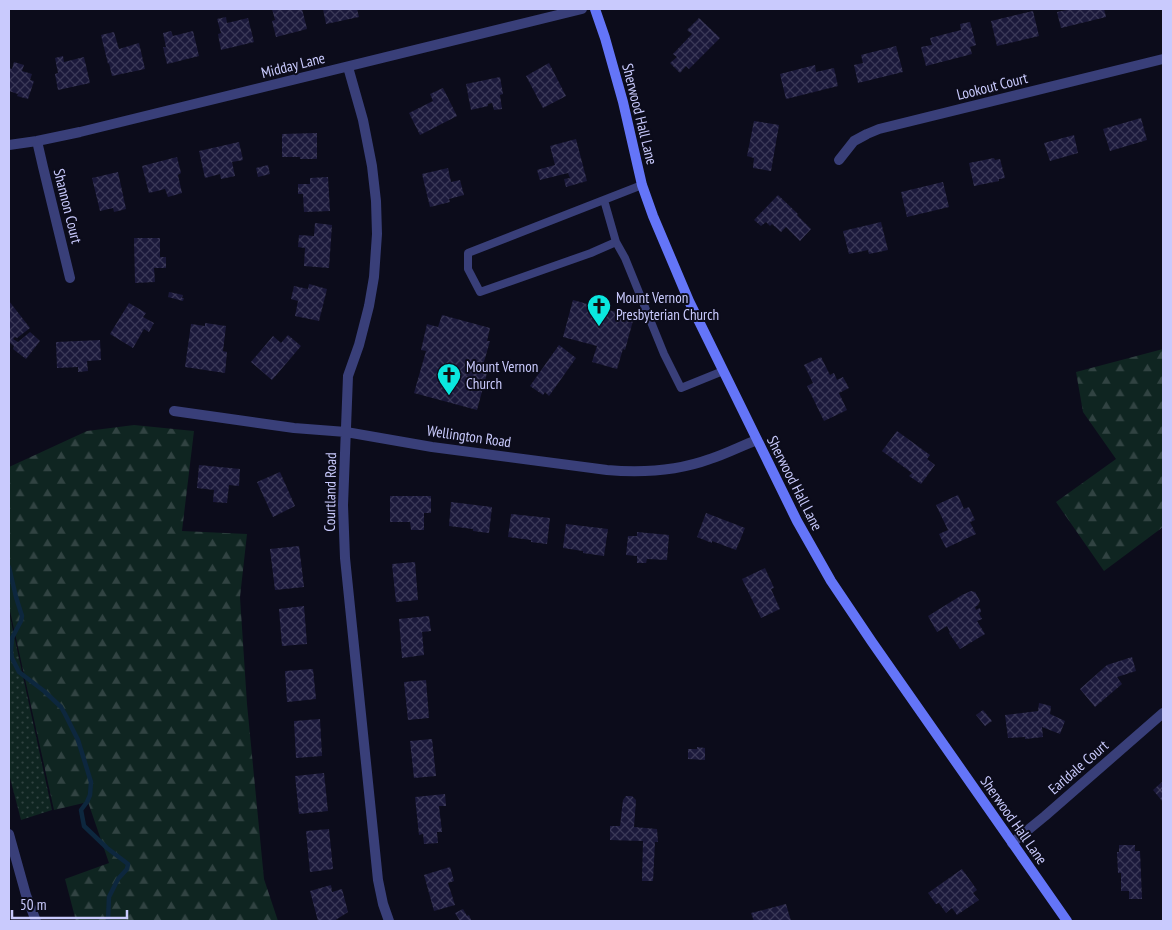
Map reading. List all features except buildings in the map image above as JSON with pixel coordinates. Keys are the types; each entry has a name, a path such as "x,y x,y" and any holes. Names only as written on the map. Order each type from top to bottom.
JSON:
{"main road":[{"name":"Sherwood Hall Lane","path":"595,9 623,102 642,184 653,216 689,301 797,521 831,581 872,642 1067,921"}],"street":[{"name":"Midday Lane","path":"9,145 80,132 582,9"},
{"name":"Lookout Court","path":"838,160 854,140 878,129 1163,59"},
{"name":"Courtland Road","path":"348,67 372,166 377,234 374,277 369,306 359,345 348,376 343,505 345,558 378,880 389,921"},
{"name":"Shannon Court","path":"38,141 70,278"},
{"name":"Wellington Road","path":"174,411 294,428 346,432 432,447 628,472 687,466 710,459 756,440"},
{"name":"Earldale Court","path":"1012,843 1163,713"},
{"path":"9,834 26,895 36,921"}],"lane":[{"path":"616,242 591,253 480,292 468,269 468,253 642,184"},
{"path":"604,200 616,242 625,258 664,354 681,388 723,371"}],"green space":[{"path":"1163,349 1163,527 1104,571 1056,502 1116,459 1083,412 1076,372"},
{"path":"134,425 194,431 182,531 247,534 240,597 247,704 264,879 278,921 76,921 65,879 109,863 88,802 54,810 9,607 9,467 87,431"},
{"path":"9,612 52,810 21,820 9,774"}],"waterway":[{"path":"9,567 22,616 12,638 12,658 19,672 61,707 78,740 91,782 90,795 81,810 84,826 107,848 128,864 127,869 118,879 109,897 108,921"}],"place":[{"name":"Mount Vernon Presbyterian Church","path":"599,327"},
{"name":"Mount Vernon Church","path":"449,396"}]}
